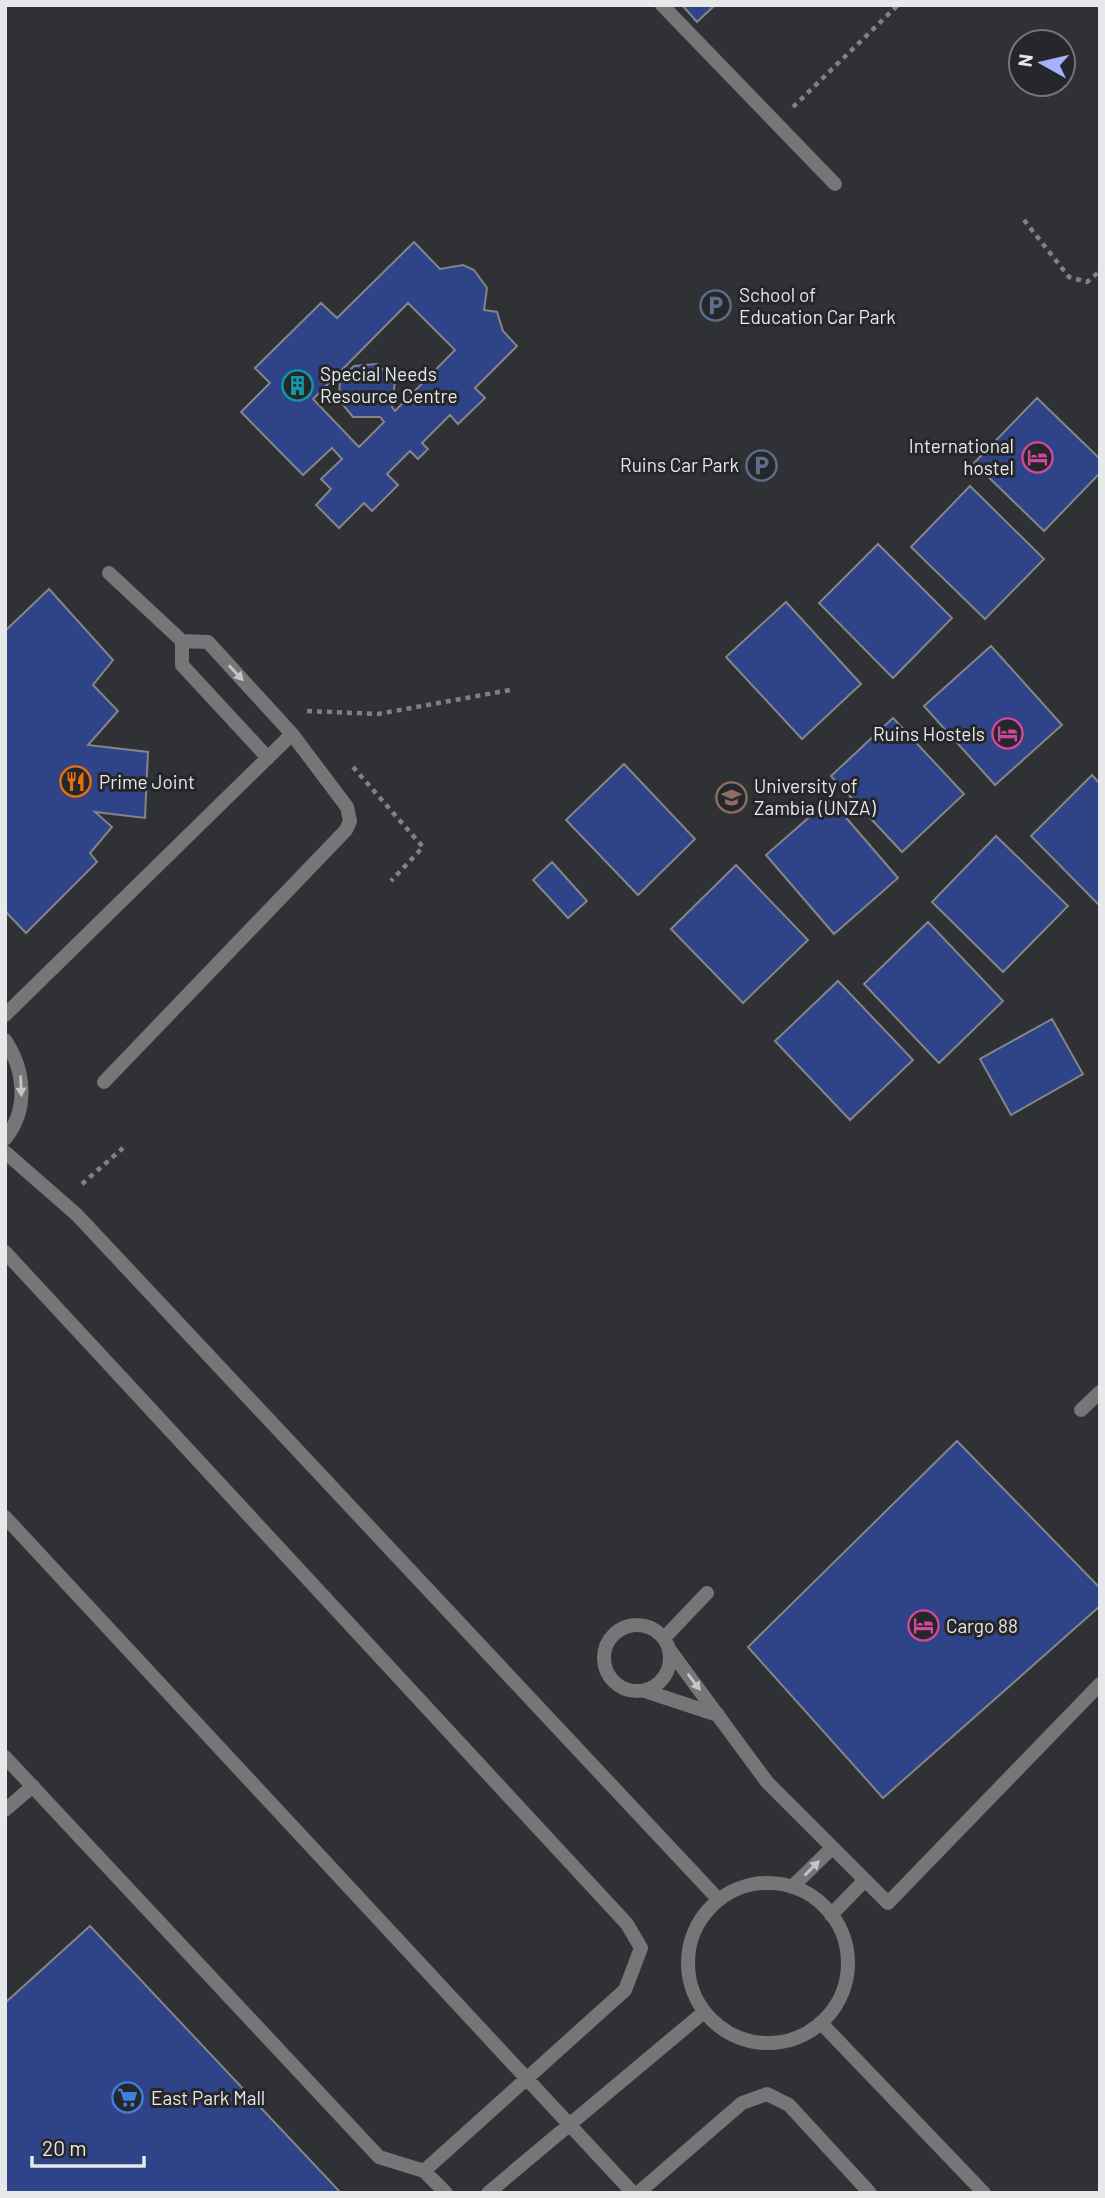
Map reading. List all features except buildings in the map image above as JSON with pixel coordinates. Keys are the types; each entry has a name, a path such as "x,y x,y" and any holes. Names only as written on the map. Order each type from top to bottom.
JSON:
{"lane":[{"path":"662,5 835,184"},
{"path":"104,1082 346,830 350,821 347,807 292,734 208,642 182,641 109,573"},
{"path":"182,641 183,665 268,758"},
{"path":"5,1014 292,734"},
{"path":"5,1040 14,1053 22,1085 17,1118 5,1139"},
{"path":"5,1152 77,1215 719,1900"},
{"path":"5,1252 627,1924 641,1948 625,1990 424,2171"},
{"path":"1080,1410 1100,1392"},
{"path":"5,1517 635,2193 742,2103 767,2094 789,2105 870,2193"},
{"path":"666,1643 707,1593"},
{"path":"718,1714 645,1691 620,1687 611,1679 605,1667 609,1642 617,1632 641,1625 653,1629 666,1643 718,1714 767,1782 888,1903 1100,1684"},
{"path":"645,1691 657,1685 666,1675 671,1662 666,1643"},
{"path":"5,1757 379,2157 424,2171 446,2193"},
{"path":"5,1810 33,1786"},
{"path":"792,1887 832,1848"},
{"path":"831,1915 865,1880"},
{"path":"754,1884 792,1887 813,1898 831,1915 846,1945 848,1963 840,1996 821,2023 806,2034 769,2044 733,2036 704,2012 695,1996 688,1961 696,1927 719,1900 754,1884"},
{"path":"488,2193 704,2012"},
{"path":"821,2023 984,2193"}],"path":[{"path":"777,123 898,5"},
{"path":"1024,220 1069,277 1087,282 1100,271"},
{"path":"304,711 378,714 510,690"},
{"path":"87,1191 82,1183 123,1148"}],"place":[{"name":"School of Education Car Park","path":"716,306"},
{"name":"Special Needs Resource Centre","path":"297,385"},
{"name":"International hostel","path":"1037,457"},
{"name":"Ruins Car Park","path":"762,465"},
{"name":"Ruins Hostels","path":"1008,734"},
{"name":"Prime Joint","path":"76,782"},
{"name":"University of Zambia (UNZA)","path":"731,797"},
{"name":"Cargo 88","path":"923,1626"},
{"name":"East Park Mall","path":"128,2098"}]}
